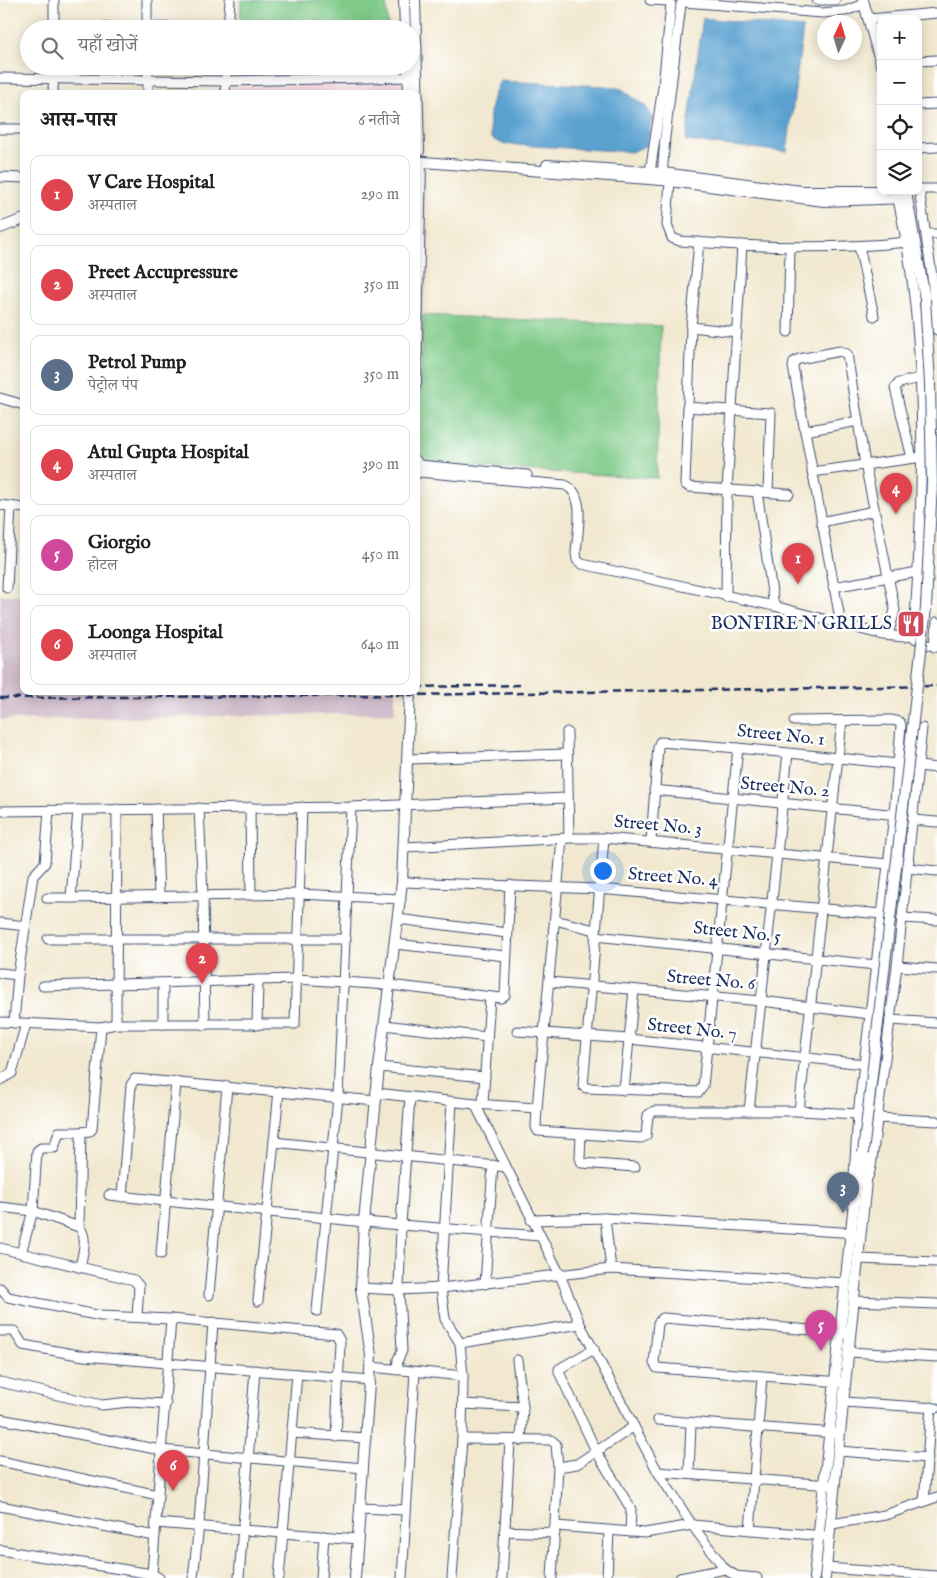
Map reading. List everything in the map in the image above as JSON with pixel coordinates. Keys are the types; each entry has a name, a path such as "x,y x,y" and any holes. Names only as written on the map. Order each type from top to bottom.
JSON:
{"main road":[{"path":"404,0 405,20"},
{"path":"413,20 414,0"},
{"path":"863,2 880,60"},
{"path":"409,90 411,75"},
{"path":"411,75 413,90"},
{"path":"420,158 650,172 665,178 800,199 902,195 925,299 930,384 932,482 926,608 863,1157 867,1167 861,1181 855,1233 844,1283 814,1578"},
{"path":"420,158 801,191 877,191"},
{"path":"0,228 20,220"},
{"path":"355,1578 370,1380 370,1347 361,1288 364,1222 379,1067 401,899 407,805 410,695"},
{"path":"826,1573 858,1259 855,1233"}],"street":[{"path":"54,0 54,20"},
{"path":"147,0 147,20"},
{"path":"229,20 230,0"},
{"path":"650,0 764,4 834,13 863,2"},
{"path":"817,0 835,0"},
{"path":"650,172 660,136 676,2"},
{"path":"869,19 937,13"},
{"path":"922,62 937,60"},
{"path":"225,90 226,75"},
{"path":"0,78 226,80 358,75"},
{"path":"54,77 54,90"},
{"path":"148,78 148,90"},
{"path":"922,105 937,104"},
{"path":"0,129 20,129"},
{"path":"660,136 665,178 666,225 672,238 680,241 790,248 859,246 908,242"},
{"path":"922,148 937,146"},
{"path":"0,177 20,178"},
{"path":"922,189 937,189"},
{"path":"902,195 920,378 923,457 915,620 910,636"},
{"path":"920,195 935,276 937,330"},
{"path":"926,234 937,234"},
{"path":"699,242 691,327 685,484 689,487 789,494"},
{"path":"726,597 726,490 742,245"},
{"path":"859,246 874,316"},
{"path":"788,332 790,248"},
{"path":"691,327 737,332"},
{"path":"841,624 812,472 794,362 840,351 847,354 865,464 895,610 888,635"},
{"path":"912,458 895,388 899,383 920,378"},
{"path":"0,398 20,404"},
{"path":"687,407 768,412 773,416 768,492"},
{"path":"805,431 858,421"},
{"path":"812,472 923,457"},
{"path":"420,468 566,479 573,482 580,489 582,500 582,553 586,560 594,566 726,597 774,606 888,635 910,636 936,647 937,622"},
{"path":"757,491 774,606"},
{"path":"0,504 20,507"},
{"path":"7,588 11,506"},
{"path":"821,522 874,511"},
{"path":"833,587 918,572"},
{"path":"794,721 900,722 894,815 853,1166 861,1181 872,1167 897,966 922,728"},
{"path":"799,1111 842,721"},
{"path":"567,732 565,838 558,887 536,1127 538,1131 645,1138 648,1115 654,1111 799,1111 858,1114"},
{"name":"Street No. 1","path":"654,790 660,742 788,752 898,764"},
{"path":"604,838 584,1087 624,1090 701,1091 738,748"},
{"path":"749,1111 788,752"},
{"path":"408,759 566,754"},
{"path":"918,766 937,768"},
{"path":"651,841 654,790"},
{"name":"Street No. 2","path":"654,790 913,817 937,822"},
{"path":"0,811 352,807 567,798"},
{"path":"250,807 251,895"},
{"path":"0,1022 101,1027 116,1024 295,1024 302,807"},
{"path":"317,1311 338,1097 352,807"},
{"path":"199,808 204,896 205,1025"},
{"path":"116,1024 118,985 117,809"},
{"path":"156,809 159,897"},
{"path":"14,1023 18,975 33,876 45,863 49,810"},
{"path":"71,898 78,810"},
{"name":"Street No. 3","path":"405,847 565,838 604,838 888,864 908,864 937,871"},
{"name":"Street No. 4","path":"402,882 599,889 722,898 882,914"},
{"path":"43,986 297,979 389,985 501,998 505,995 510,885"},
{"path":"47,898 299,894 401,899"},
{"path":"902,918 937,920"},
{"path":"398,919 507,933"},
{"name":"Street No. 5","path":"555,920 595,933 876,965"},
{"path":"0,923 25,926"},
{"path":"48,939 205,940 297,937 346,939"},
{"path":"395,944 506,956"},
{"path":"897,966 937,969"},
{"path":"0,973 18,975"},
{"path":"257,1025 258,980"},
{"name":"Street No. 6","path":"550,982 711,996 870,1014"},
{"path":"163,984 163,1024"},
{"path":"624,1090 634,990"},
{"path":"490,997 485,1077 479,1104 506,1167 560,1275 580,1324 658,1472 692,1526 725,1569 737,1577 758,1578"},
{"path":"890,1020 937,1023"},
{"path":"0,1080 12,1072 26,1024"},
{"path":"384,1025 487,1037"},
{"path":"21,1254 33,1211 37,1151 41,1148 54,1148 60,1132 81,1132 92,1129 101,1027"},
{"name":"Street No. 7","path":"517,1031 630,1039 864,1064"},
{"path":"379,1067 485,1077"},
{"path":"122,1197 131,1081 139,1079 279,1090 338,1097 410,1097 538,1108"},
{"path":"161,1254 176,1082"},
{"path":"209,1296 227,1086"},
{"path":"258,1301 279,1090"},
{"path":"396,1370 402,1350 399,1290 401,1224 410,1097"},
{"path":"452,1102 443,1227 441,1288 445,1319 460,1343 463,1376 462,1439 452,1578"},
{"path":"877,1118 937,1121"},
{"path":"79,1226 81,1132"},
{"path":"581,1134 580,1158 582,1163 635,1167"},
{"path":"274,1142 506,1167"},
{"path":"485,1284 493,1166"},
{"path":"109,1195 364,1222 488,1230 539,1236"},
{"path":"0,1207 33,1211 79,1226 84,1233 85,1240 80,1268"},
{"path":"531,1220 605,1218 855,1233"},
{"path":"605,1218 611,1269"},
{"path":"0,1248 137,1281 139,1286 137,1317"},
{"path":"858,1259 937,1262"},
{"path":"361,1288 399,1290 441,1288 611,1269 844,1283"},
{"path":"0,1288 6,1296 90,1314 213,1322 336,1334 340,1341 336,1437"},
{"path":"854,1301 937,1304"},
{"path":"846,1383 657,1368 654,1363 658,1323 663,1318 851,1333"},
{"path":"0,1550 156,1576 155,1536 171,1319"},
{"path":"193,1578 199,1525 213,1322"},
{"path":"460,1343 580,1324"},
{"path":"0,1331 14,1331 20,1343 28,1347 84,1356 370,1380"},
{"path":"594,1348 559,1369 559,1372 596,1451 631,1509 630,1532"},
{"path":"849,1352 937,1357"},
{"path":"516,1360 523,1407 521,1441"},
{"path":"370,1367 463,1376"},
{"path":"240,1578 247,1457 255,1370"},
{"path":"402,1578 415,1372"},
{"path":"279,1578 285,1533 297,1374"},
{"path":"750,1530 762,1377"},
{"path":"0,1382 102,1405 112,1406 129,1402 166,1404"},
{"path":"844,1402 934,1408 924,1502"},
{"path":"463,1404 523,1407"},
{"path":"0,1419 161,1450 363,1468"},
{"path":"658,1420 841,1434"},
{"path":"688,1474 691,1423"},
{"path":"558,1467 577,1464 633,1427"},
{"path":"292,1433 366,1438"},
{"path":"462,1439 554,1442 558,1467 552,1578"},
{"path":"502,1578 510,1441"},
{"path":"839,1450 928,1458"},
{"path":"0,1461 158,1495"},
{"path":"658,1472 836,1485"},
{"path":"832,1524 876,1517 937,1497"},
{"path":"0,1506 155,1536"},
{"path":"360,1508 405,1510"},
{"path":"156,1523 358,1539"},
{"path":"504,1531 654,1532 692,1526 830,1537"},
{"path":"606,1578 609,1531"},
{"path":"321,1578 324,1536"},
{"path":"680,1578 725,1569"},
{"path":"826,1573 937,1576"}],"shaded area":[{"path":"401,81 401,90 230,90 230,87"},
{"path":"0,595 20,595 20,695 395,695 395,713 0,720"}],"green space":[{"path":"241,0 386,0 387,20 240,20"},
{"path":"423,315 661,326 657,478 420,464 420,379"}],"water":[{"path":"703,18 803,28 787,152 686,141"},
{"path":"500,81 605,86 622,89 646,107 652,116 647,145 632,152 503,144 491,138 490,123 492,102"}],"railway":[{"path":"420,687 520,685"},
{"path":"420,695 937,686"},
{"path":"0,698 410,695"}],"place":[{"name":"Atul Gupta Hospital","path":"896,514"},
{"name":"V Care Hospital","path":"798,584"},
{"name":"BONFIRE N GRILLS","path":"911,624"},
{"name":"Preet Accupressure","path":"202,984"},
{"name":"Petrol Pump","path":"843,1213"},
{"name":"Giorgio","path":"821,1351"},
{"name":"Loonga Hospital","path":"173,1491"}]}
